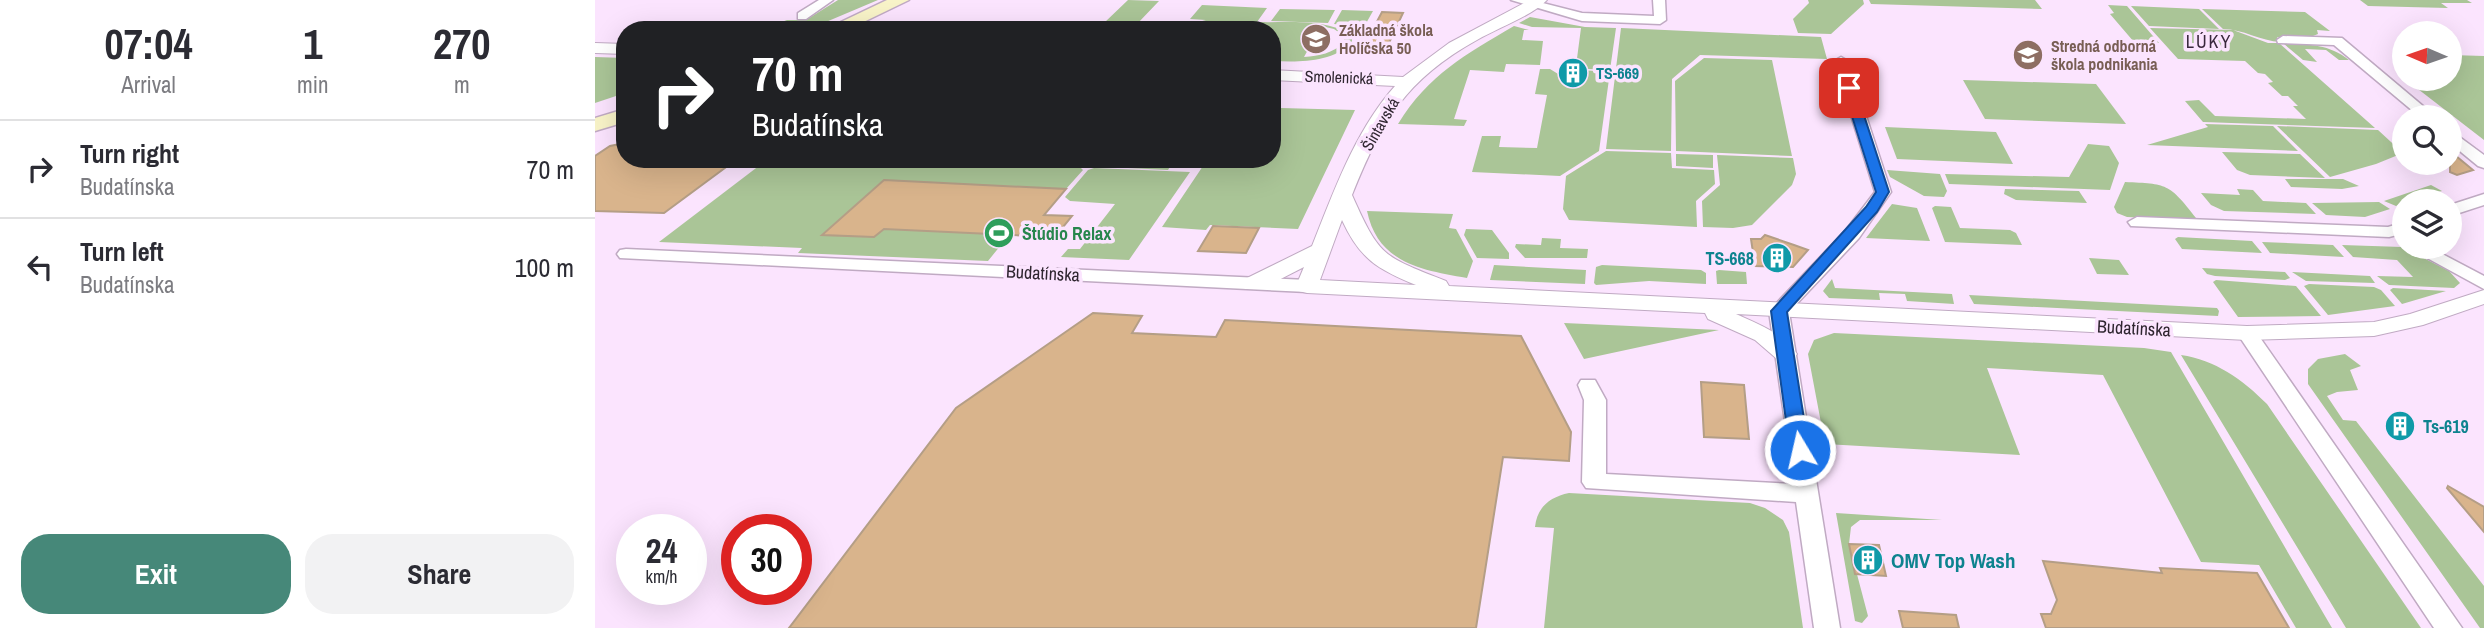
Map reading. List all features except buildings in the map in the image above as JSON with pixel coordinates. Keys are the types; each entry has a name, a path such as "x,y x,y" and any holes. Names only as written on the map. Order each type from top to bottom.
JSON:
{"main road":[{"path":"853,21 901,0"},
{"path":"878,21 922,1"},
{"path":"595,113 616,106"},
{"path":"595,125 616,118"}],"street":[{"path":"802,16 827,0"},
{"name":"Šintavská","path":"1307,286 1343,196 1385,109 1406,82 1432,61 1533,3 1582,17 1660,20 1659,0"},
{"path":"2283,40 2337,41 2414,105"},
{"path":"595,48 616,49"},
{"path":"1828,628 1779,311 1796,296 1872,209 1883,192 1841,61"},
{"name":"Smolenická","path":"1281,75 1406,82"},
{"path":"2462,145 2484,163"},
{"name":"Budatínska","path":"1343,196 1357,235 1379,260 1403,274 1459,294"},
{"path":"2462,207 2484,199"},
{"path":"2137,222 2392,233"},
{"path":"1253,284 1322,249"},
{"name":"Budatínska","path":"626,254 2247,333 2374,329 2414,320 2484,297"},
{"path":"2439,259 2484,283"},
{"path":"1693,307 1739,322 1763,335 1785,354"},
{"path":"2247,333 2449,628"},
{"path":"1588,385 1595,400 1594,482 1806,494"}],"green space":[{"path":"838,0 878,0 828,21 784,21 806,20"},
{"path":"1128,0 1159,1 1140,21 1106,21"},
{"path":"1808,0 1863,0 1864,4 1831,34 1798,33 1793,19 1809,3"},
{"path":"1869,0 2035,0 2042,9 1871,4"},
{"path":"2360,0 2467,0 2472,3 2441,3 2448,8 2368,6"},
{"path":"1202,5 1267,8 1258,21 1202,21 1206,20 1190,19"},
{"path":"2108,5 2127,6 2159,43 2134,42 2110,14 2114,13"},
{"path":"2131,6 2199,9 2219,29 2149,26"},
{"path":"1280,9 1335,10 1328,23 1271,21"},
{"path":"2202,9 2305,12 2330,31 2317,30 2318,34 2308,38 2277,37 2281,42 2273,41 2223,29"},
{"path":"1342,10 1373,11 1364,27 1334,24"},
{"path":"1530,17 1585,27 1616,28 1610,70 1566,68 1576,66 1581,28 1532,27 1519,23"},
{"path":"1281,22 1330,26 1352,35 1352,43 1343,50 1324,58 1281,61","holes":["1321,26 1334,29 1344,36 1344,43 1335,49 1304,57"]},
{"path":"1514,26 1529,30 1524,30 1522,40 1543,41 1540,65 1506,64 1504,72 1470,70 1454,119 1467,120 1464,126 1398,124 1422,92 1449,67"},
{"path":"1621,28 1821,37 1827,59 1700,55 1672,79 1671,151 1606,149"},
{"path":"2150,28 2233,30 2268,43 2279,43 2375,128 2203,122 2185,101 2199,100 2215,116 2306,119 2293,106 2298,106 2288,96 2282,96 2268,83 2273,82 2265,74 2258,73 2245,61 2178,59"},
{"path":"2284,44 2326,48 2349,60 2339,60 2326,50 2305,49 2317,62 2303,60"},
{"path":"2462,55 2484,56 2484,140 2462,123 2462,105 2439,105 2421,91 2462,91"},
{"path":"595,57 616,58 616,96 595,103"},
{"path":"1704,58 1772,60 1792,156 1676,151 1675,81"},
{"path":"1540,69 1550,69 1563,77 1580,77 1581,70 1610,72 1599,151 1560,176 1472,172 1482,136 1501,136 1499,147 1537,148 1547,95 1535,94"},
{"path":"1963,80 2096,84 2126,124 1985,119"},
{"path":"1281,108 1355,110 1298,229 1210,225 1206,230 1162,227 1202,168 1281,168"},
{"path":"2205,124 2273,126 2298,151 2147,145 2208,127"},
{"path":"2277,126 2378,130 2392,143 2392,157 2330,177"},
{"path":"1885,127 1996,132 2013,164 1897,159"},
{"path":"2088,144 2109,146 2119,163 2110,190 1949,184 1945,174 2069,177"},
{"path":"1606,151 1671,153 1672,168 1714,170 1715,184 1696,201 1697,227 1569,220 1563,209 1566,176"},
{"path":"2222,152 2300,154 2325,178 2250,175 2237,170"},
{"path":"1676,154 1713,155 1713,168 1676,166"},
{"path":"1717,155 1793,158 1796,174 1792,185 1752,225 1733,228 1703,227 1702,201 1720,185"},
{"path":"756,168 1083,170 1066,189 884,180 824,235 874,237 884,229 1009,235 988,261 798,253 802,248 659,242"},
{"path":"1094,168 1190,172 1129,260 1061,257 1068,249 1080,249 1115,204 1070,201 1065,197 1088,170"},
{"path":"1128,168 1169,168 1168,170"},
{"path":"1887,170 1940,174 1947,191 1944,197 1924,196 1890,177"},
{"path":"2285,179 2343,179 2359,186 2342,189 2291,187"},
{"path":"2125,182 2166,188 2179,198 2196,218 2189,220 2127,217 2117,213 2114,207"},
{"path":"2431,185 2438,189 2419,189"},
{"path":"2005,189 2079,191 2087,203 2016,200 2004,194"},
{"path":"2237,189 2253,190 2263,201 2306,203 2316,214 2224,211 2211,205 2201,193 2240,195"},
{"path":"2379,202 2390,209 2365,217 2326,215 2312,203"},
{"path":"1892,204 1917,208 1930,241 1866,238"},
{"path":"1951,207 1960,228 2010,230 2016,233 2022,245 1945,242 1932,208"},
{"path":"1367,211 1453,214 1449,228 1456,229 1473,261 1467,278 1418,267 1391,253 1373,228"},
{"path":"1466,229 1492,230 1509,253 1509,259 1477,258 1464,235"},
{"path":"1542,238 1561,239 1560,248 1588,249 1587,258 1525,258 1515,247 1516,244 1541,245"},
{"path":"2175,239 2252,241 2262,253 2182,249"},
{"path":"2262,242 2333,245 2344,257 2270,253"},
{"path":"2342,245 2392,247 2392,259 2426,259 2449,271 2460,283 2454,288 2389,285 2377,276 2413,277 2397,260 2353,257"},
{"path":"2089,258 2119,260 2129,275 2097,274"},
{"path":"1494,265 1586,270 1585,284 1490,280"},
{"path":"1602,265 1701,270 1706,273 1706,284 1649,281 1596,285 1596,267"},
{"path":"2202,268 2285,272 2290,278 2285,280 2215,276 2207,274"},
{"path":"1716,271 1746,272 1747,284 1717,284"},
{"path":"2292,272 2370,276 2375,283 2306,281"},
{"path":"1832,279 1835,288 1952,294 1954,304 1907,301 1905,294 1879,293 1880,300 1829,298 1823,291"},
{"path":"2216,280 2296,286 2321,316 2238,317 2213,282"},
{"path":"2304,286 2374,287 2381,290 2395,306 2328,315"},
{"path":"2390,290 2446,291 2402,304"},
{"path":"1969,295 2217,308 2219,311 2218,316 1974,304"},
{"path":"1564,323 1719,330 1584,359"},
{"path":"1834,333 2144,348 2171,352 2332,628 2296,628 2259,565 2201,562 2103,375 1987,368 2020,455 1825,444 1808,354 1814,340"},
{"path":"2345,354 2361,366 2350,370 2358,390 2327,396 2343,420 2356,421 2484,586 2484,628 2480,628 2308,384 2308,369 2318,359"},
{"path":"2181,355 2217,366 2248,386 2267,404 2421,628 2346,628"},
{"path":"1569,493 1750,503 1765,508 1783,520 1789,532 1803,628 1544,628 1554,528 1535,527 1536,520 1546,504"},
{"path":"1836,513 1942,520 1860,520 1851,527 1849,544 1868,616 1862,623 1855,621"}],"place":[{"name":"Základná škola Holíčska 50","path":"1316,39"},
{"name":"Stredná odborná škola podnikania","path":"2028,55"},
{"name":"TS-669","path":"1573,73"},
{"name":"Štúdio Relax","path":"999,233"},
{"name":"TS-668","path":"1777,258"},
{"name":"Ts-619","path":"2400,426"},
{"name":"OMV Top Wash","path":"1868,560"}],"district":[{"name":"LÚKY","path":"2209,41"}],"route":[{"path":"1800,450 1779,311 1812,278 1872,209 1883,192 1849,88"}]}
